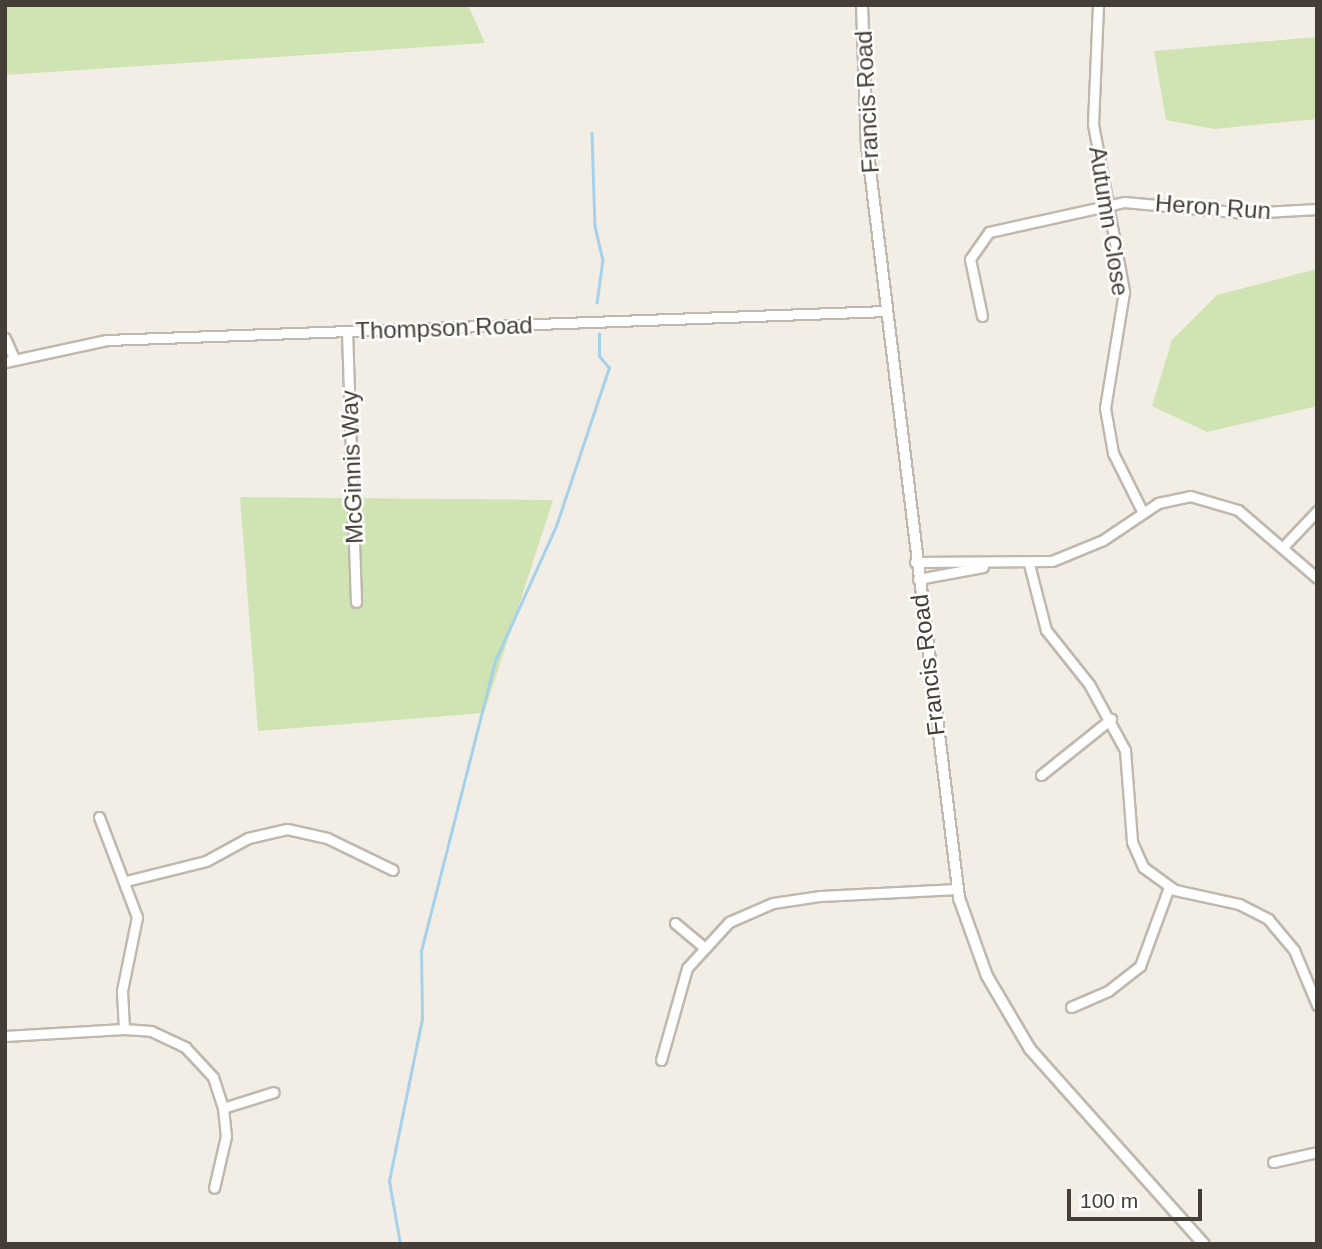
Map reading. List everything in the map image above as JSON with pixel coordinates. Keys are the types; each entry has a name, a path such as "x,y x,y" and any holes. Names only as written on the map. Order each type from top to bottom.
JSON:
{"street":[{"name":"Francis Road","path":"862,5 864,111 915,562 958,889 987,976 1030,1049 1204,1244"},
{"name":"Autumn Close","path":"1098,5 1093,124 1124,292 1105,408 1113,453 1142,511"},
{"name":"Heron Run","path":"982,316 969,273 981,239 1001,228 1137,202 1246,213 1317,209"},
{"name":"Thompson Road","path":"9,360 107,340 886,311"},
{"name":"McGinnis Way","path":"347,331 356,602"},
{"path":"5,338 9,360"},
{"path":"915,562 1029,564 1075,554 1142,511 1175,498 1204,497 1237,510 1317,578"},
{"path":"1283,547 1317,511"},
{"path":"1029,564 1046,631 1111,719 1125,750 1136,855 1169,887 1239,904 1268,919 1294,950 1317,1005"},
{"path":"918,579 988,565"},
{"path":"1041,775 1111,719"},
{"path":"100,817 126,881 137,917 122,992 124,1029"},
{"path":"126,881 206,861 248,838 287,829 327,838 393,870"},
{"path":"1071,1007 1108,991 1140,966 1169,887"},
{"path":"660,1060 687,968 702,946 729,922 773,903 958,889"},
{"path":"676,923 702,946"},
{"path":"5,1036 124,1029 151,1031 185,1047 213,1077 223,1108 226,1136 214,1188"},
{"path":"223,1108 274,1092"},
{"path":"1273,1162 1317,1152"}],"green space":[{"path":"5,5 468,5 485,43 5,75"},
{"path":"1317,37 1317,119 1214,129 1166,120 1154,51"},
{"path":"1317,269 1317,406 1207,432 1152,406 1172,340 1217,295"},
{"path":"240,497 553,500 484,713 258,731"}],"waterway":[{"path":"592,133 595,226 603,260 597,303"},
{"path":"400,1244 389,1181 422,1019 421,951 495,661 556,526 609,368 599,356 599,334"}]}
